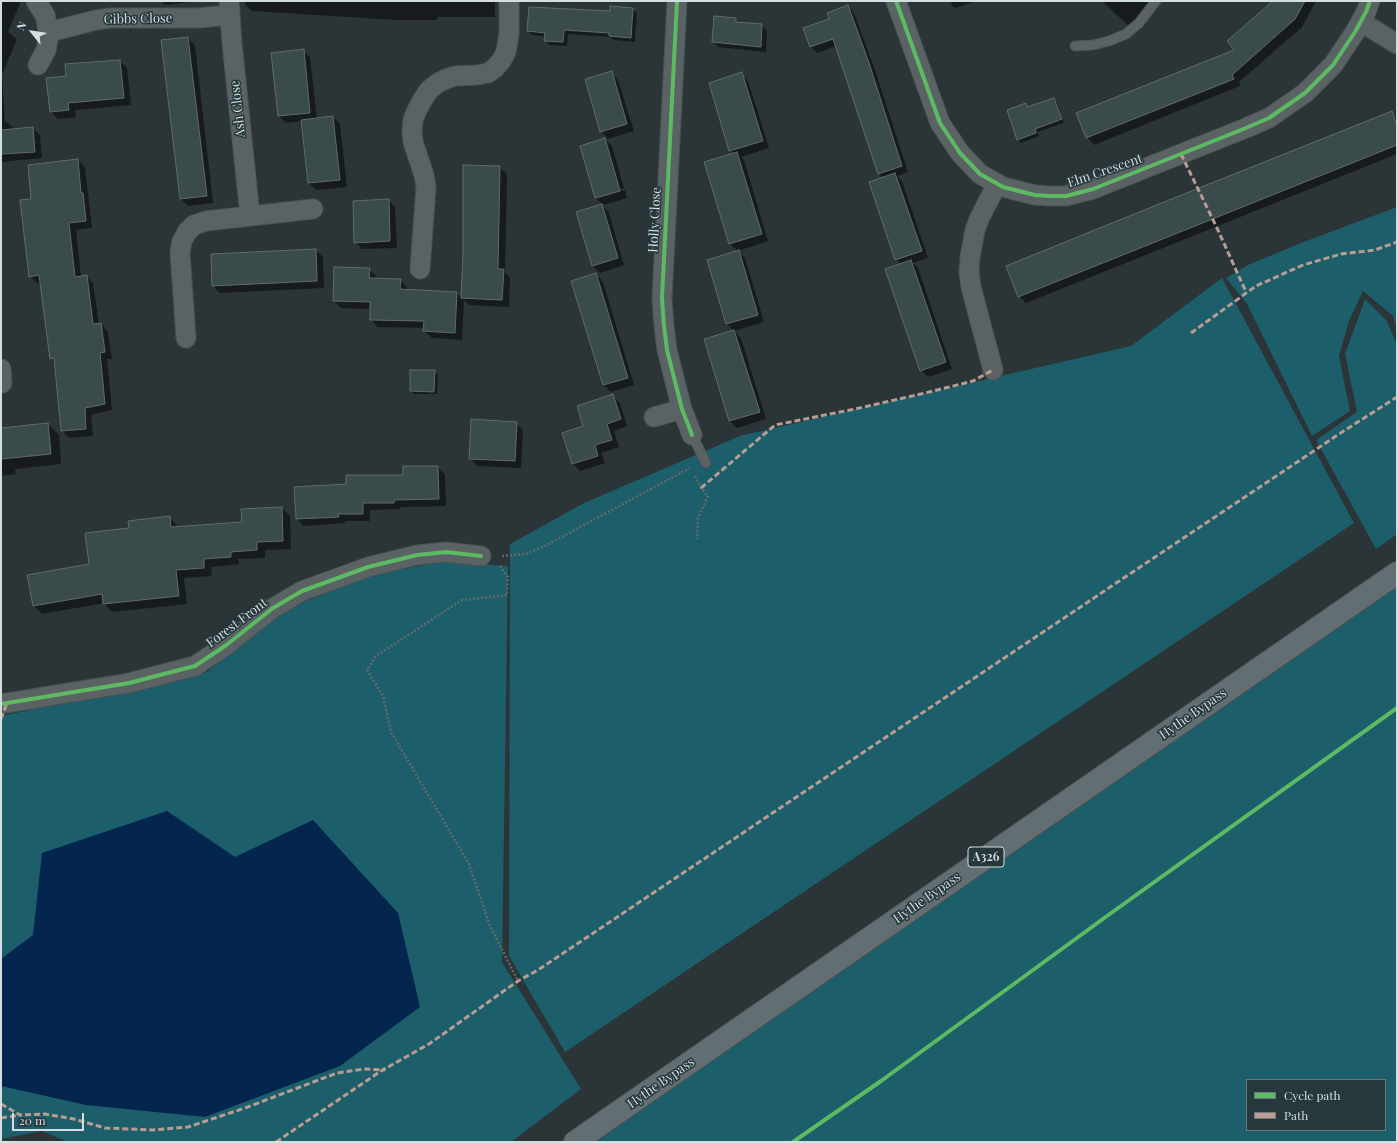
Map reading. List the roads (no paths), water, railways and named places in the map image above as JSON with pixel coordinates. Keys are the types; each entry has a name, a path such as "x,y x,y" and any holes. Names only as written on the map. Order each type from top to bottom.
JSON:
{"main road":[{"name":"Hythe Bypass","path":"576,1142 1397,573"}],"street":[{"path":"36,1 45,15 49,32 46,50 38,65"},
{"path":"420,269 426,187 424,175 413,142 413,120 429,90 438,83 456,76 488,73 501,61 506,52 509,34 509,1"},
{"name":"Holly Close","path":"677,1 662,298 667,350 682,409 692,435"},
{"name":"Elm Crescent","path":"896,1 940,123 949,138 970,164 980,174 997,184 1017,192 1035,195 1066,196 1081,193 1269,118 1305,93 1333,65 1345,48 1370,1"},
{"name":"Gibbs Close","path":"49,32 110,18 198,18 229,8"},
{"name":"Ash Close","path":"229,8 250,216"},
{"path":"1360,22 1397,44"},
{"path":"993,370 971,288 969,272 972,242 977,224 997,184"},
{"path":"186,338 180,252 182,241 187,232 194,225 206,221 314,209"},
{"path":"654,417 682,409"},
{"name":"Forest Front","path":"1,704 129,683 195,666 225,646 273,608 302,591 368,567 417,555 446,552 486,556"}],"lane":[{"path":"1075,46 1092,45 1109,41 1126,34 1139,23 1156,1"},
{"path":"692,435 706,463"}]}
